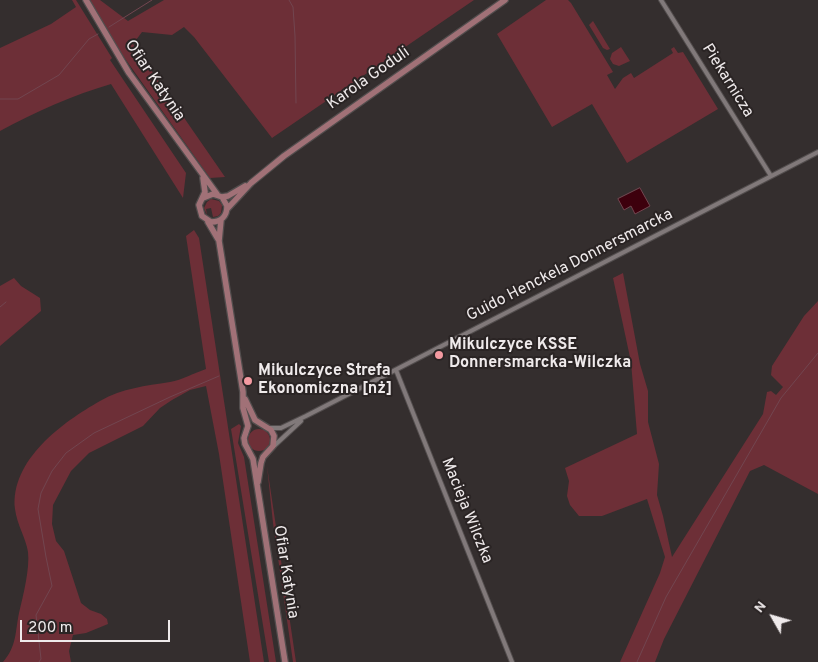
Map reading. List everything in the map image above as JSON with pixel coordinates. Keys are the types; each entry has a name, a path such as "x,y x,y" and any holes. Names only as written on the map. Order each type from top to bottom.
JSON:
{"street":[{"name":"Ofiar Katynia","path":"86,0 129,73 202,176 219,195"},
{"name":"Karola Goduli","path":"227,209 251,183 300,144 505,0"},
{"name":"Piekarnicza","path":"661,0 772,176"},
{"name":"Guido Henckela Donnersmarcka","path":"265,426 281,428 306,416 818,152"},
{"path":"202,176 205,192 199,205 200,213 208,221 215,222 221,220 226,214 226,202 219,195 210,194 203,198"},
{"name":"Karola Goduli","path":"219,195 228,196 251,183"},
{"name":"Ofiar Katynia","path":"221,220 219,241 243,392 243,408 248,426 245,444 253,459 285,662"},
{"name":"Ofiar Katynia","path":"208,221 219,241"},
{"name":"Macieja Wilczka","path":"396,370 512,662"},
{"name":"Ofiar Katynia","path":"243,392 252,416 274,436 273,446 261,463 258,487"},
{"name":"Guido Henckela Donnersmarcka","path":"273,446 306,416"},
{"path":"246,434 253,426 265,426"},
{"path":"250,452 256,455 266,454"}],"shaded area":[{"path":"72,0 76,0 112,58 110,60 186,173 183,198 111,84 54,104 0,131 0,48 51,24 76,7"},
{"path":"91,0 100,0 128,21 164,0 474,0 272,138 194,37 184,27 172,35 142,32 133,44 225,177 210,178 121,53 89,3"},
{"path":"546,0 568,0 571,3 613,72 607,75 615,89 623,78 631,73 634,78 673,53 671,49 674,47 678,53 683,52 718,109 627,163 592,104 552,127 497,34"},
{"path":"593,21 610,49 603,48 589,25"},
{"path":"621,47 630,61 619,66 613,64 610,59 612,53"},
{"path":"640,188 650,206 635,214 631,206 624,210 618,199"},
{"path":"211,199 219,201 222,205 221,213 218,216 213,217 211,208 206,209 207,215 204,208"},
{"path":"194,230 199,238 264,662 250,662 219,454 206,386 190,390 172,400 160,408 143,426 89,453 71,471 53,505 52,524 56,541 64,551 81,603 90,610 101,614 107,619 108,624 86,633 73,635 69,651 71,662 3,662 8,656 15,639 27,574 28,552 15,509 16,491 21,474 30,459 56,431 100,401 117,393 174,381 206,369 186,236"},
{"path":"623,273 640,364 648,391 648,422 659,464 657,495 672,557 763,414 767,392 771,391 776,395 783,387 771,375 772,366 804,316 818,301 818,494 764,465 750,471 664,639 655,662 620,662 660,573 665,557 647,499 602,516 579,516 570,505 567,496 569,481 565,468 637,434 631,362 613,278"},
{"path":"14,278 21,286 40,298 41,311 0,346 0,286"},
{"path":"239,424 241,426 238,443 244,457 276,662 269,662 231,429"},
{"path":"259,429 267,432 270,440 267,448 259,451 251,448 248,440 251,432"},
{"path":"267,466 296,662 293,662 273,523"}],"waterway":[{"path":"109,27 152,0"},
{"path":"289,0 293,7 295,36 296,103"},
{"path":"0,99 18,99 59,75 89,39 98,34"},
{"path":"0,307 6,302"},
{"path":"637,662 666,597 781,398 818,353"},
{"path":"39,662 41,659 36,615 52,586 38,509 41,493 52,471 66,453 94,433 219,376"}],"place":[{"name":"Mikulczyce KSSE Donnersmarcka-Wilczka","path":"439,355"},
{"name":"Mikulczyce Strefa Ekonomiczna [nż]","path":"248,381"}]}
